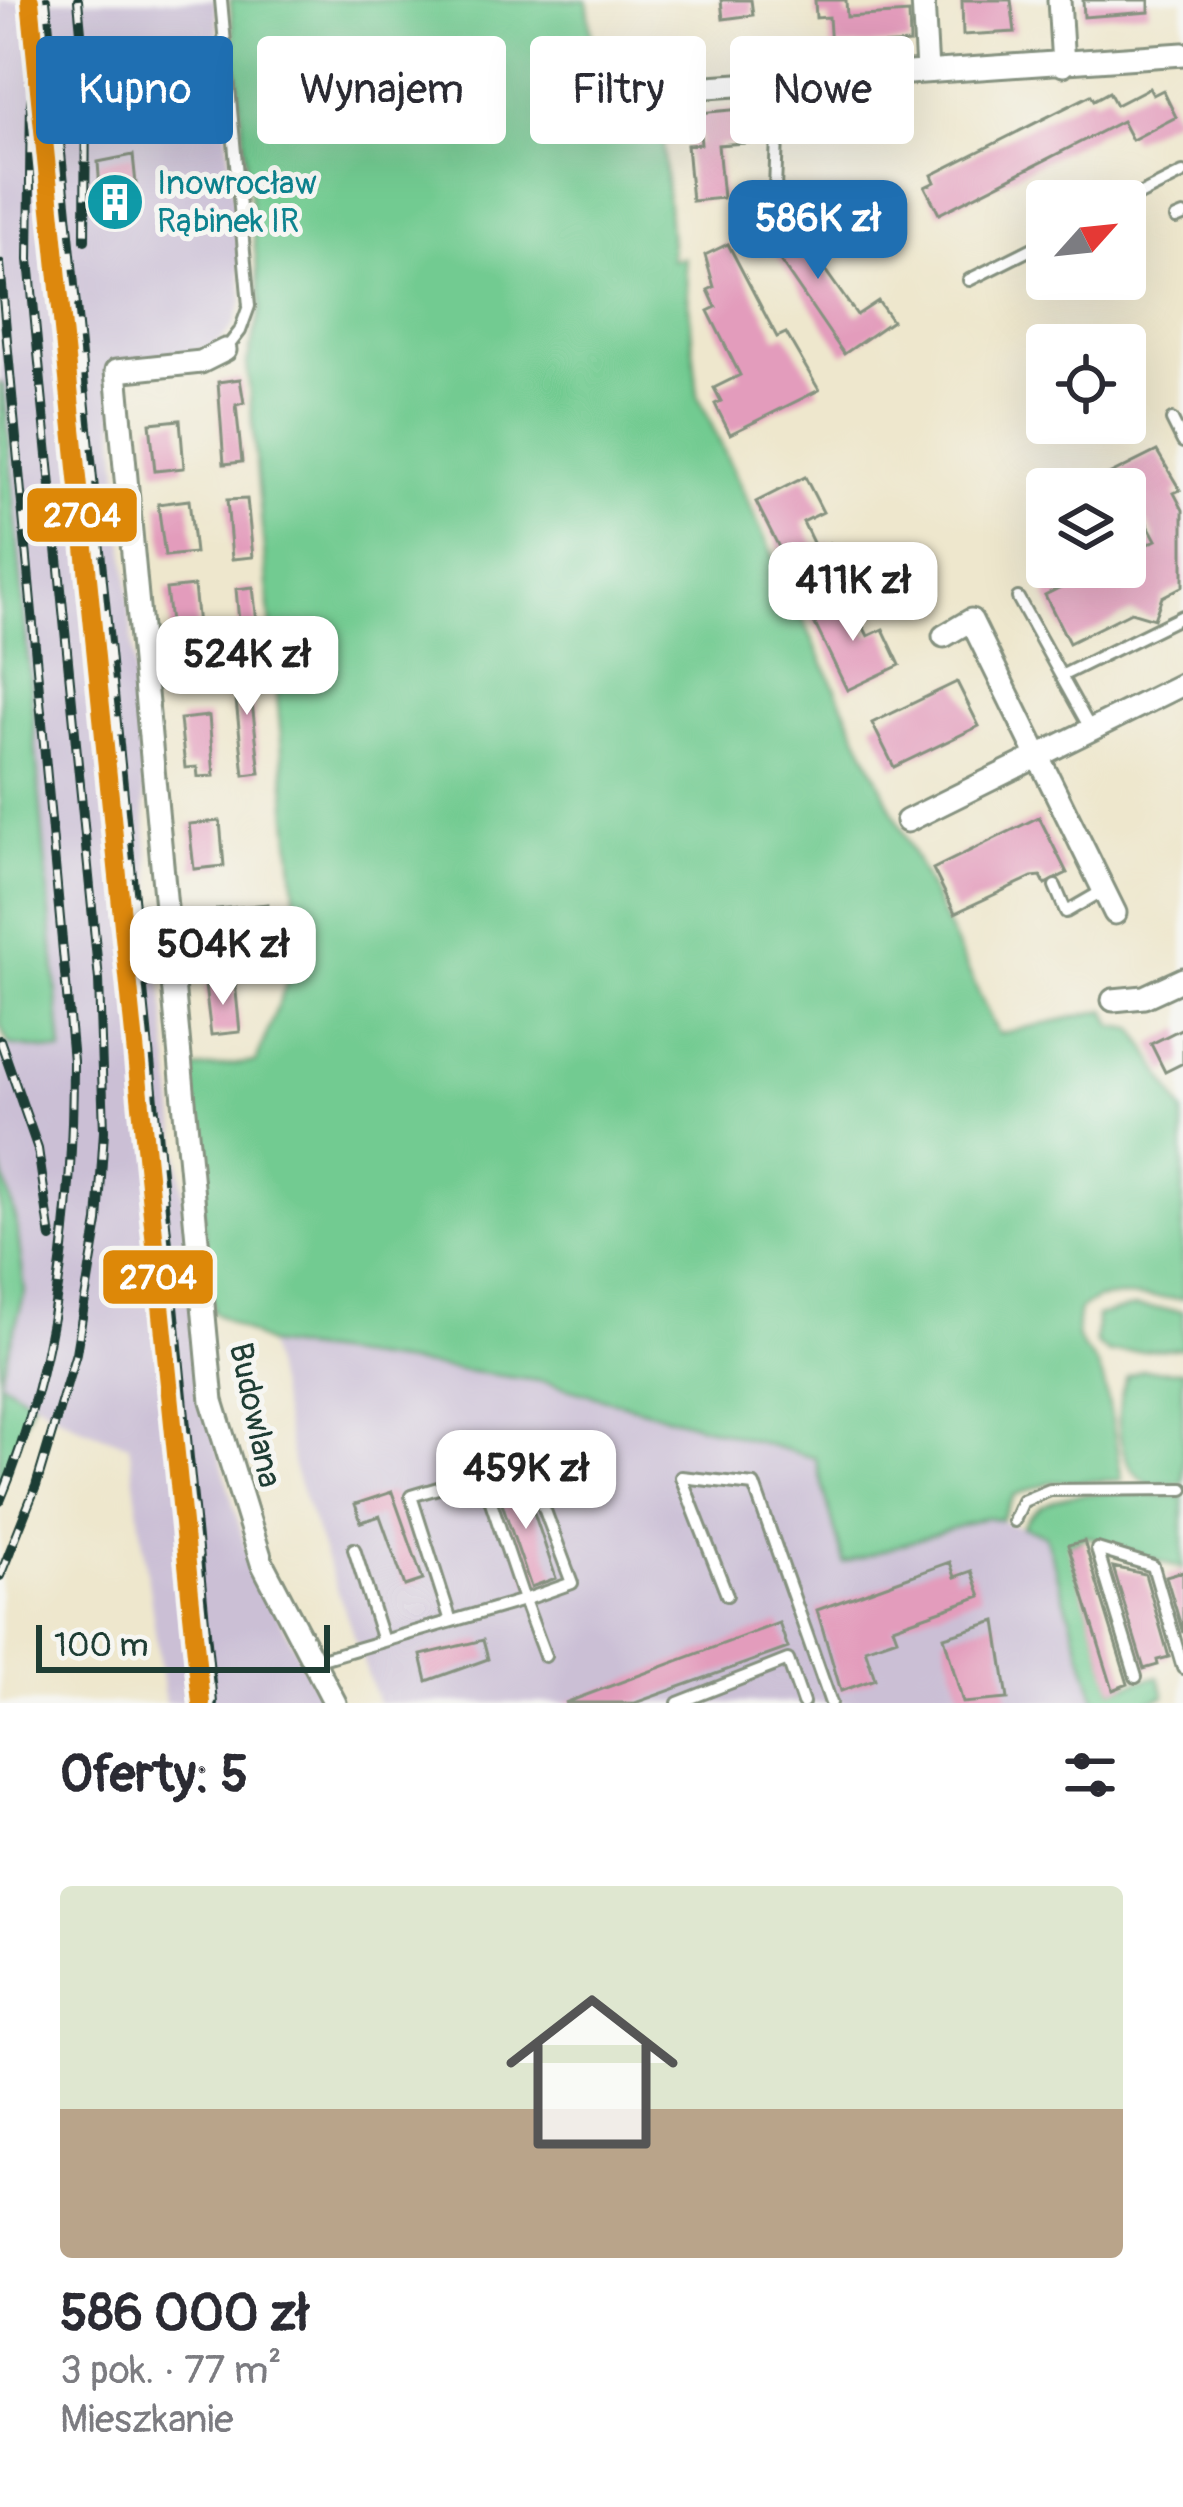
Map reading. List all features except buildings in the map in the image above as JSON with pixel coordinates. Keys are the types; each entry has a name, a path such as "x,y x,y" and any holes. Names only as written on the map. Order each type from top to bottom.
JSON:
{"street":[{"path":"923,0 927,71"},
{"path":"1058,0 1063,65"},
{"path":"706,86 1183,54"},
{"name":"Budowlana","path":"225,350 201,362 116,371 212,1401 262,1563 334,1703"},
{"path":"944,636 971,620 1114,913"},
{"path":"907,821 1183,684"},
{"path":"1113,1000 1144,997 1183,979"}],"lane":[{"path":"220,0 249,306 241,331 225,350"},
{"path":"777,144 775,189 814,210"},
{"path":"1146,192 1183,173"},
{"path":"968,280 1026,251"},
{"path":"1172,420 1183,442"},
{"path":"1018,598 1091,730"},
{"path":"1061,676 1183,616"},
{"path":"1054,886 1066,912 1103,890"},
{"path":"315,1661 524,1600 572,1583 525,1457 411,1496 452,1621"},
{"path":"482,1475 545,1656"},
{"path":"727,1595 681,1477 754,1485 831,1703"},
{"path":"1014,1521 1023,1501 1050,1490 1183,1489"},
{"path":"354,1549 382,1641"},
{"path":"1136,1677 1097,1549 1153,1566 1183,1668"},
{"path":"678,1703 788,1660 803,1703"}],"shaded area":[{"path":"0,0 215,0 218,36 36,36 36,144 228,144 243,301 233,327 213,348 111,366 148,847 205,1405 249,1559 324,1703 165,1703 129,1445 78,1426 0,1381 25,1292 16,1220 0,1163 0,1044 62,1051 0,375"},
{"path":"267,1344 546,1382 816,1458 845,1563 988,1517 1045,1535 1097,1703 378,1703 295,1473"}],"green space":[{"path":"230,0 587,0 592,36 530,36 530,144 663,144 672,259 684,258 698,396 998,1034 1106,1010 1113,1026 1135,1029 1183,1112 1183,1299 1120,1296 1097,1299 1079,1310 1077,1334 1102,1377 1122,1480 1050,1482 1015,1495 1001,1520 987,1517 844,1563 815,1458 546,1382 267,1344 213,1312 188,1070 256,1062 300,948 247,363 261,308"},
{"path":"0,383 4,386 62,1052 9,1045 0,1024"},
{"path":"0,1163 16,1220 25,1292 0,1379"},
{"path":"1134,1307 1183,1311 1183,1348 1109,1353 1096,1344 1097,1316"},
{"path":"1143,1370 1183,1371 1183,1484 1149,1484 1129,1464 1123,1450 1119,1420 1123,1390 1127,1377"},
{"path":"0,1381 32,1401 0,1485"},
{"path":"1071,1496 1183,1496 1183,1569 1087,1536 1069,1545 1113,1689 1159,1676 1165,1696 1145,1703 1097,1703 1045,1535 1022,1527 1034,1512"}],"railway":[{"path":"46,0 213,1703"},
{"path":"78,0 86,86 85,240"},
{"path":"0,1576 36,1486 76,1353 98,1222 104,1131 99,980 29,260 32,16"},
{"path":"0,264 73,1061 70,1172 49,1341 20,1449 0,1501"},
{"path":"0,1040 38,1149 51,1238"}],"transit line":[{"name":"2704","path":"30,0 201,1703"}],"place":[{"name":"Inowrocław Rąbinek IR","path":"115,202"}]}
